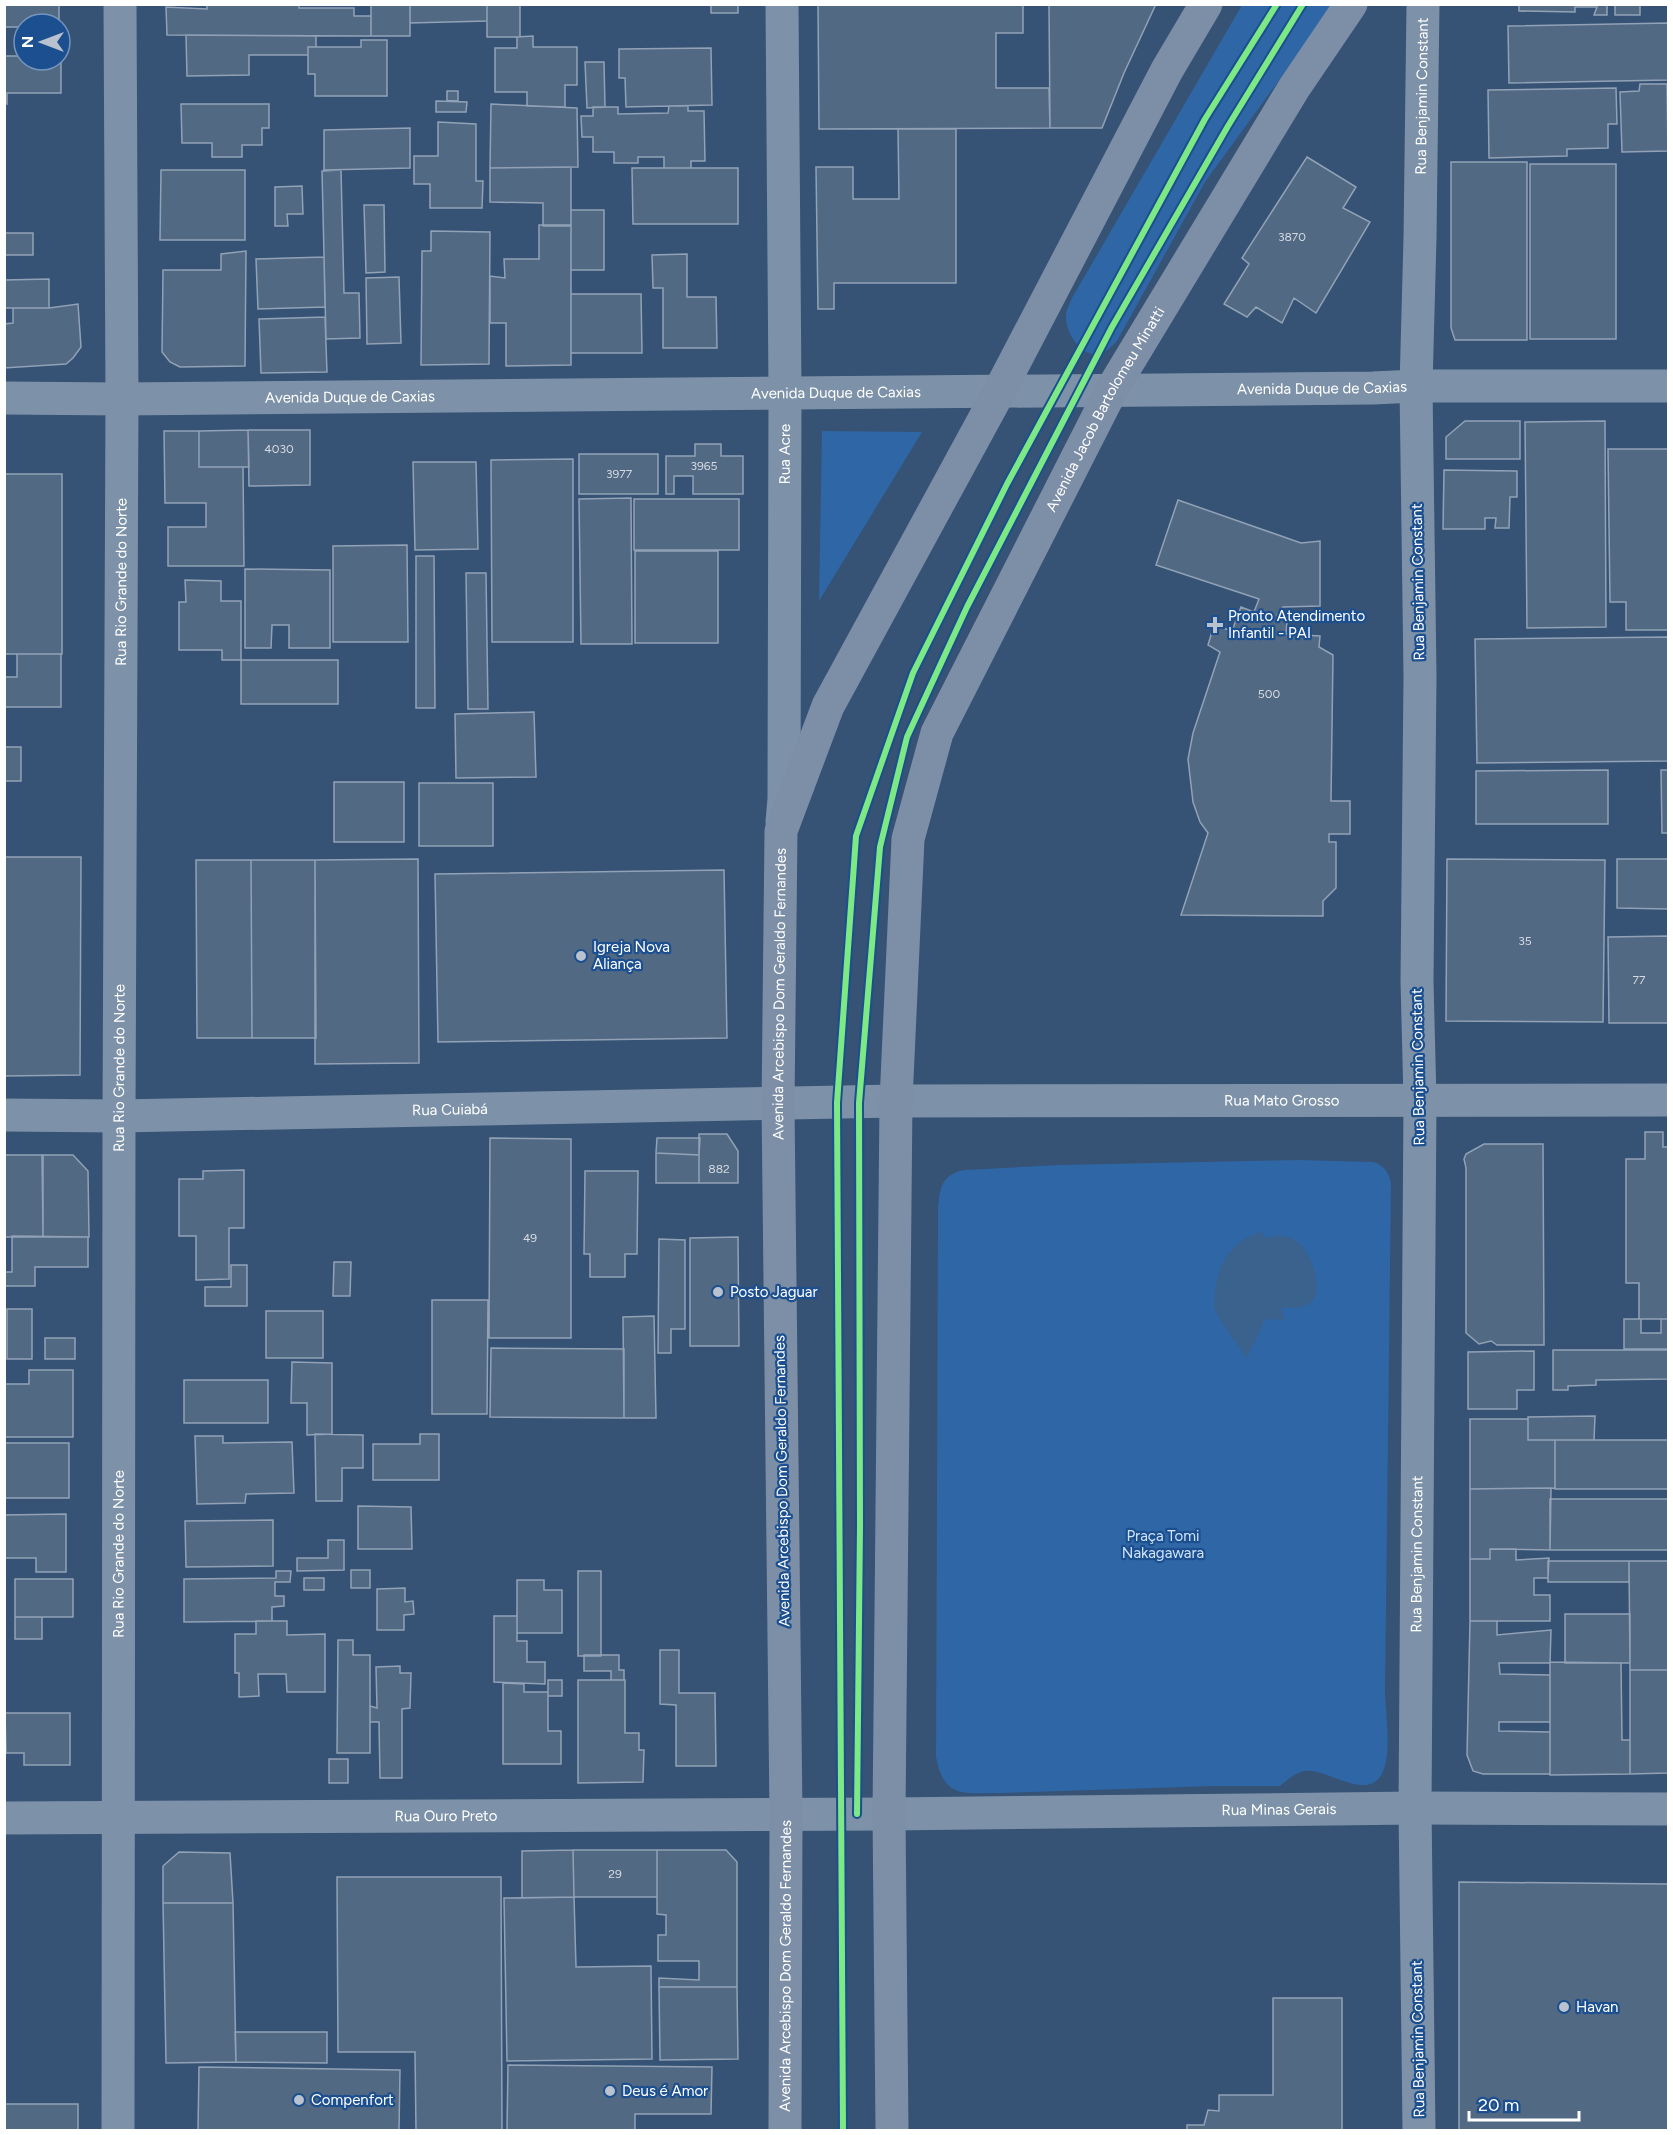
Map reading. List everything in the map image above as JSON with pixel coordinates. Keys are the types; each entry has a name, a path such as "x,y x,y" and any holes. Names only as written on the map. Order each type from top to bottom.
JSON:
{"main road":[{"path":"781,831 828,706 1000,390 1167,70 1206,4"},
{"name":"Avenida Jacob Bartolomeu Minatti","path":"896,1101 908,840 938,733 1112,389 1294,88 1351,4"},
{"name":"Avenida Arcebispo Dom Geraldo Fernandes","path":"781,831 778,1105 786,1815 785,2130"},
{"path":"892,2130 889,1815 896,1101"}],"street":[{"name":"Rua Rio Grande do Norte","path":"118,2130 122,399 120,4"},
{"name":"Rua Acre","path":"781,831 784,799 785,392 782,4"},
{"name":"Rua Benjamin Constant","path":"1419,2130 1415,1808 1420,1100 1417,981 1420,676 1416,386 1423,4"},
{"name":"Avenida Duque de Caxias","path":"4,398 122,399 1416,386 1668,386"},
{"name":"Rua Mato Grosso","path":"896,1101 1668,1100"},
{"name":"Rua Cuiabá","path":"4,1115 119,1116 896,1101"},
{"name":"Rua Minas Gerais","path":"889,1815 1415,1808 1668,1809"},
{"name":"Rua Ouro Preto","path":"4,1818 889,1815"}],"green space":[{"path":"1242,5 1334,5 1205,182 1117,341 1102,353 1088,353 1076,344 1072,337 1066,323 1067,309"},
{"path":"822,431 922,432 819,601"},
{"name":"Praça Tomi Nakagawara","path":"1299,1160 1374,1162 1386,1170 1391,1183 1385,1694 1388,1742 1384,1769 1378,1780 1359,1785 1314,1771 1304,1771 1294,1775 1280,1786 1000,1793 957,1791 944,1780 936,1757 938,1208 943,1183 951,1175 964,1170 1060,1165"}],"shaded area":[{"path":"1262,1232 1264,1238 1284,1236 1302,1246 1314,1271 1316,1290 1314,1298 1306,1306 1281,1308 1285,1320 1265,1319 1247,1358 1214,1307 1216,1283 1228,1254 1243,1240"}],"building":[{"path":"4,4 59,4 59,12 12,12 12,27 4,27"},
{"path":"207,4 299,4 299,8 354,8 354,16 371,16 371,36 167,35 166,7 207,9"},
{"path":"371,4 410,4 410,36 371,36"},
{"path":"410,4 487,4 487,21 410,23"},
{"path":"487,4 520,4 520,37 487,37"},
{"path":"711,4 738,4 738,13 711,13"},
{"path":"818,4 1023,4 1023,33 996,33 996,88 1049,88 1050,128 819,129"},
{"path":"1049,4 1156,4 1102,128 1050,128"},
{"path":"1519,4 1607,4 1607,15 1594,15 1597,7 1575,7 1575,12 1519,11"},
{"path":"1615,4 1640,4 1640,15 1615,15"},
{"path":"1668,23 1668,80 1509,83 1508,26"},
{"path":"186,35 316,36 316,47 308,47 308,55 249,55 249,75 187,76"},
{"path":"533,36 533,47 577,47 577,85 565,85 565,107 527,106 527,92 495,92 495,48 517,48 517,37"},
{"path":"4,40 5,56 12,56 12,72 61,72 61,93 7,93 7,104 4,104"},
{"path":"361,40 387,40 387,96 315,96 315,74 308,74 308,47 361,47"},
{"path":"711,48 712,105 626,107 625,78 619,78 619,49"},
{"path":"585,62 604,62 605,107 587,108"},
{"path":"1640,84 1667,84 1668,151 1622,152 1620,92 1639,91"},
{"path":"1616,88 1617,124 1608,124 1608,148 1567,149 1567,156 1489,158 1488,90"},
{"path":"447,91 458,91 458,101 447,101"},
{"path":"436,101 467,102 466,112 436,112"},
{"path":"181,104 269,104 269,128 262,128 262,145 242,145 242,157 212,157 212,143 182,143"},
{"path":"491,104 577,108 578,167 490,168"},
{"path":"669,106 688,106 688,111 704,111 705,161 691,161 691,168 664,168 664,157 638,157 638,163 614,163 614,152 593,152 593,137 582,137 581,116 593,116 593,107 618,107 618,114 668,113"},
{"path":"438,122 476,124 476,181 483,181 482,208 430,208 430,184 414,184 414,156 438,156"},
{"path":"410,128 410,168 324,170 324,130"},
{"path":"898,129 956,129 956,283 834,283 834,309 818,309 816,167 853,167 853,199 899,199"},
{"path":"1307,157 1356,187 1343,208 1370,222 1316,313 1294,298 1282,323 1256,307 1247,317 1224,304 1249,264 1242,258"},
{"path":"1451,162 1527,162 1527,340 1455,340 1451,328"},
{"path":"1530,164 1616,164 1616,339 1530,339"},
{"path":"571,167 571,226 543,226 543,203 490,202 490,168"},
{"path":"632,168 738,168 738,224 633,224"},
{"path":"161,170 245,170 245,240 160,240"},
{"path":"341,170 344,293 359,293 360,338 326,339 322,171"},
{"path":"302,186 303,214 287,214 288,226 275,226 275,187"},
{"path":"364,205 384,205 385,272 366,273"},
{"path":"571,210 604,210 604,270 571,270"},
{"path":"539,225 571,225 571,365 506,366 506,323 490,323 490,276 505,278 504,259 539,259"},
{"path":"431,231 490,232 489,364 421,365 422,251 431,251"},
{"path":"4,233 33,233 33,255 4,255"},
{"path":"246,251 245,366 180,367 170,362 162,352 163,270 221,270 221,254"},
{"path":"687,254 687,297 716,297 717,348 663,348 663,288 653,288 652,255"},
{"path":"324,257 325,307 258,309 256,259"},
{"path":"399,277 401,343 367,344 366,278"},
{"path":"49,279 49,308 4,308 4,280"},
{"path":"571,294 641,294 642,353 571,353"},
{"path":"78,304 81,347 73,358 66,364 4,368 4,324 13,323 13,308 49,308"},
{"path":"325,317 327,372 261,373 259,319"},
{"path":"1465,421 1520,421 1520,459 1446,459 1446,437"},
{"path":"1605,421 1606,627 1527,628 1525,422"},
{"path":"248,430 249,467 199,467 199,431"},
{"path":"248,430 310,430 310,485 249,486"},
{"path":"164,431 199,431 199,467 243,467 244,566 168,566 168,527 206,527 206,503 165,503"},
{"path":"695,444 721,444 721,456 743,456 743,494 693,494 693,476 674,476 674,494 666,494 666,456 695,456"},
{"path":"1608,449 1668,449 1668,630 1626,630 1626,602 1610,602"},
{"path":"579,454 658,454 658,494 579,494"},
{"path":"573,459 573,642 492,642 491,460"},
{"path":"413,462 476,462 478,549 415,550"},
{"path":"1444,470 1517,471 1517,497 1510,497 1509,528 1495,528 1496,518 1485,518 1485,529 1443,529"},
{"path":"4,474 62,474 62,654 4,654"},
{"path":"631,498 632,644 581,644 579,499"},
{"path":"634,499 739,499 739,550 634,550"},
{"path":"1178,500 1301,543 1320,541 1320,606 1283,607 1277,615 1287,621 1286,634 1320,636 1319,647 1333,655 1331,801 1350,801 1350,834 1329,834 1329,842 1336,842 1336,888 1323,901 1323,916 1181,915 1208,833 1200,822 1193,802 1188,759 1193,733 1220,652 1208,645 1214,625 1232,631 1241,607 1254,612 1259,599 1156,565"},
{"path":"407,545 408,642 333,642 333,546"},
{"path":"635,551 718,551 718,643 635,643"},
{"path":"416,556 434,556 435,708 416,708"},
{"path":"245,569 330,570 330,648 289,648 289,625 272,625 271,648 245,648"},
{"path":"466,573 486,573 488,709 468,709"},
{"path":"185,580 221,581 221,601 241,601 241,660 222,660 222,650 179,650 179,602 186,602"},
{"path":"1668,637 1668,761 1477,763 1475,639"},
{"path":"17,654 61,654 61,707 4,707 4,677 17,677"},
{"path":"241,660 338,660 338,704 241,704"},
{"path":"534,712 536,777 456,778 455,714"},
{"path":"4,747 21,747 21,781 4,781"},
{"path":"1608,770 1608,824 1476,824 1476,771"},
{"path":"1661,770 1668,770 1668,833 1662,833"},
{"path":"334,782 404,782 404,842 334,842"},
{"path":"419,783 493,783 493,846 419,846"},
{"path":"4,857 81,857 80,1075 4,1076"},
{"path":"418,859 419,1063 315,1064 315,860"},
{"path":"1447,859 1605,860 1603,1022 1446,1021"},
{"path":"1617,859 1668,859 1668,909 1617,908"},
{"path":"196,860 251,860 252,1038 197,1038"},
{"path":"251,860 315,860 316,1038 252,1038"},
{"name":"Igreja Nova Aliança","path":"724,870 727,1038 438,1042 435,874"},
{"path":"1668,936 1668,1023 1609,1023 1608,937"},
{"path":"1645,1132 1663,1132 1663,1147 1668,1147 1668,1319 1639,1319 1639,1283 1626,1283 1626,1159 1645,1159"},
{"path":"699,1134 727,1134 738,1151 738,1183 699,1183"},
{"path":"490,1138 571,1139 571,1338 489,1338"},
{"path":"657,1138 700,1138 699,1155 656,1153"},
{"path":"1484,1144 1543,1144 1544,1345 1497,1345 1491,1341 1479,1344 1466,1333 1466,1168 1464,1159 1466,1154"},
{"path":"656,1153 699,1155 699,1183 656,1183"},
{"path":"4,1155 43,1155 43,1237 4,1237"},
{"path":"42,1155 73,1155 88,1171 89,1237 43,1237"},
{"path":"244,1170 244,1228 229,1228 229,1279 196,1280 196,1236 179,1236 179,1179 203,1179 203,1171"},
{"path":"585,1171 638,1171 637,1254 625,1254 625,1277 590,1277 590,1254 584,1254"},
{"path":"12,1236 88,1237 88,1267 35,1267 35,1286 4,1286 4,1272 12,1272"},
{"path":"738,1237 739,1346 690,1346 690,1238"},
{"path":"659,1239 685,1240 685,1329 671,1329 671,1353 658,1353"},
{"path":"334,1262 351,1262 350,1296 333,1296"},
{"path":"231,1265 247,1265 247,1306 205,1306 205,1287 231,1287"},
{"path":"432,1300 488,1300 487,1414 432,1414"},
{"path":"7,1309 32,1309 32,1359 7,1359"},
{"path":"266,1311 323,1311 323,1358 266,1358"},
{"path":"654,1316 656,1418 624,1418 623,1317"},
{"path":"1624,1319 1641,1319 1641,1333 1661,1333 1661,1319 1668,1319 1668,1349 1624,1349"},
{"path":"45,1338 75,1338 75,1359 45,1359"},
{"path":"491,1348 624,1349 624,1418 490,1417"},
{"path":"1553,1350 1668,1350 1668,1379 1596,1380 1596,1385 1568,1386 1568,1390 1553,1390"},
{"path":"1534,1351 1534,1390 1517,1390 1517,1409 1468,1409 1468,1352"},
{"path":"292,1362 332,1363 332,1434 307,1435 307,1403 291,1403"},
{"path":"29,1370 73,1370 73,1437 4,1437 4,1384 29,1384"},
{"path":"184,1380 268,1380 268,1423 184,1423"},
{"path":"1595,1416 1594,1440 1528,1440 1528,1417"},
{"path":"1470,1419 1528,1419 1528,1440 1555,1440 1555,1488 1470,1489"},
{"path":"315,1434 363,1435 363,1468 342,1468 342,1501 316,1501"},
{"path":"420,1434 439,1434 439,1480 373,1480 373,1444 420,1444"},
{"path":"195,1436 223,1436 223,1443 292,1442 294,1493 246,1494 245,1503 197,1504"},
{"path":"1555,1440 1668,1440 1668,1489 1555,1489"},
{"path":"4,1443 69,1443 69,1498 4,1498"},
{"path":"1551,1488 1550,1550 1490,1549 1490,1559 1470,1559 1470,1489"},
{"path":"1550,1499 1668,1499 1668,1550 1550,1550"},
{"path":"358,1506 411,1507 412,1549 358,1549"},
{"path":"66,1514 66,1572 36,1572 36,1558 4,1558 4,1515"},
{"path":"273,1520 273,1566 186,1567 185,1521"},
{"path":"328,1540 344,1540 344,1570 297,1571 297,1558 328,1558"},
{"path":"1490,1549 1516,1549 1516,1560 1549,1558 1548,1578 1534,1578 1534,1595 1550,1595 1550,1621 1470,1621 1470,1559 1490,1559"},
{"path":"1548,1561 1629,1561 1629,1582 1548,1582"},
{"path":"1629,1561 1668,1561 1668,1670 1630,1670"},
{"path":"351,1570 370,1570 370,1588 351,1588"},
{"path":"276,1571 291,1571 290,1582 275,1582 275,1596 284,1596 284,1606 272,1607 272,1621 184,1622 184,1579 276,1578"},
{"path":"578,1571 601,1571 601,1656 578,1656"},
{"path":"304,1578 324,1578 324,1590 304,1590"},
{"path":"15,1579 73,1579 73,1617 15,1617"},
{"path":"517,1580 544,1580 544,1590 562,1590 562,1633 517,1633"},
{"path":"405,1588 405,1602 413,1601 414,1614 404,1615 404,1630 377,1630 377,1589"},
{"path":"1565,1614 1630,1614 1630,1663 1565,1663"},
{"path":"494,1616 517,1616 517,1641 527,1641 527,1662 545,1662 545,1684 494,1682"},
{"path":"15,1617 42,1617 42,1639 15,1639"},
{"path":"256,1621 287,1621 287,1635 325,1634 325,1692 287,1692 286,1674 258,1674 259,1696 239,1697 239,1673 235,1673 235,1634 256,1634"},
{"path":"1470,1621 1497,1621 1497,1635 1551,1630 1550,1663 1499,1663 1500,1674 1550,1675 1550,1722 1499,1722 1499,1731 1550,1732 1550,1774 1483,1774 1473,1771 1467,1755"},
{"path":"338,1640 353,1640 353,1655 370,1655 370,1753 337,1753"},
{"path":"660,1650 679,1650 679,1693 715,1693 716,1766 676,1766 676,1705 660,1704"},
{"path":"584,1655 619,1655 619,1670 624,1670 624,1680 611,1680 611,1671 584,1671"},
{"path":"1550,1662 1621,1663 1622,1740 1630,1740 1630,1774 1550,1775"},
{"path":"400,1666 400,1673 411,1673 410,1708 402,1709 402,1778 380,1778 379,1722 370,1722 370,1706 377,1708 376,1667"},
{"path":"1630,1670 1668,1670 1668,1773 1630,1774"},
{"path":"548,1680 562,1680 562,1696 548,1696"},
{"path":"578,1680 625,1680 625,1733 639,1733 639,1750 644,1750 643,1782 578,1783"},
{"path":"503,1683 524,1684 524,1692 548,1692 548,1731 561,1731 561,1764 503,1764"},
{"path":"5,1713 70,1713 70,1765 24,1765 24,1753 6,1753"},
{"path":"329,1759 348,1759 348,1783 329,1783"},
{"path":"573,1850 657,1850 657,1897 574,1897"},
{"path":"573,1850 574,1897 522,1898 522,1851"},
{"path":"657,1850 726,1850 737,1862 737,1987 659,1987 659,1978 699,1980 699,1961 658,1961 658,1935 666,1935 666,1915 657,1914"},
{"path":"179,1852 230,1853 233,1903 163,1903 163,1866"},
{"path":"337,1877 501,1877 502,2130 416,2130 415,2052 338,2052"},
{"name":"Havan","path":"1459,1882 1668,1884 1668,2130 1459,2130"},
{"path":"574,1897 576,1967 651,1966 652,2059 507,2061 504,1898"},
{"path":"163,1903 233,1903 236,2062 166,2063"},
{"path":"659,1987 737,1987 738,2059 660,2060"},
{"path":"1273,1998 1342,1998 1342,2130 1187,2130 1187,2125 1204,2125 1208,2110 1219,2111 1219,2095 1273,2095"},
{"path":"235,2032 327,2032 327,2063 236,2062"},
{"name":"Deus é Amor","path":"508,2065 712,2067 711,2114 635,2114 635,2130 507,2130"},
{"name":"Compenfort","path":"199,2067 400,2070 399,2130 198,2130"},
{"path":"4,2104 78,2104 78,2130 4,2130"}],"cycle path":[{"path":"843,2130 837,1103 856,836 913,673 1007,484 1205,119 1277,4"},
{"path":"857,1814 860,1525 859,1103 880,847 907,737 967,607 1112,327 1228,126 1303,4"}],"place":[{"name":"Pronto Atendimento Infantil - PAI","path":"1215,625"},
{"name":"Igreja Nova Aliança","path":"581,956"},
{"name":"Posto Jaguar","path":"718,1292"},
{"name":"Havan","path":"1564,2007"},
{"name":"Deus é Amor","path":"610,2091"},
{"name":"Compenfort","path":"299,2100"}]}
